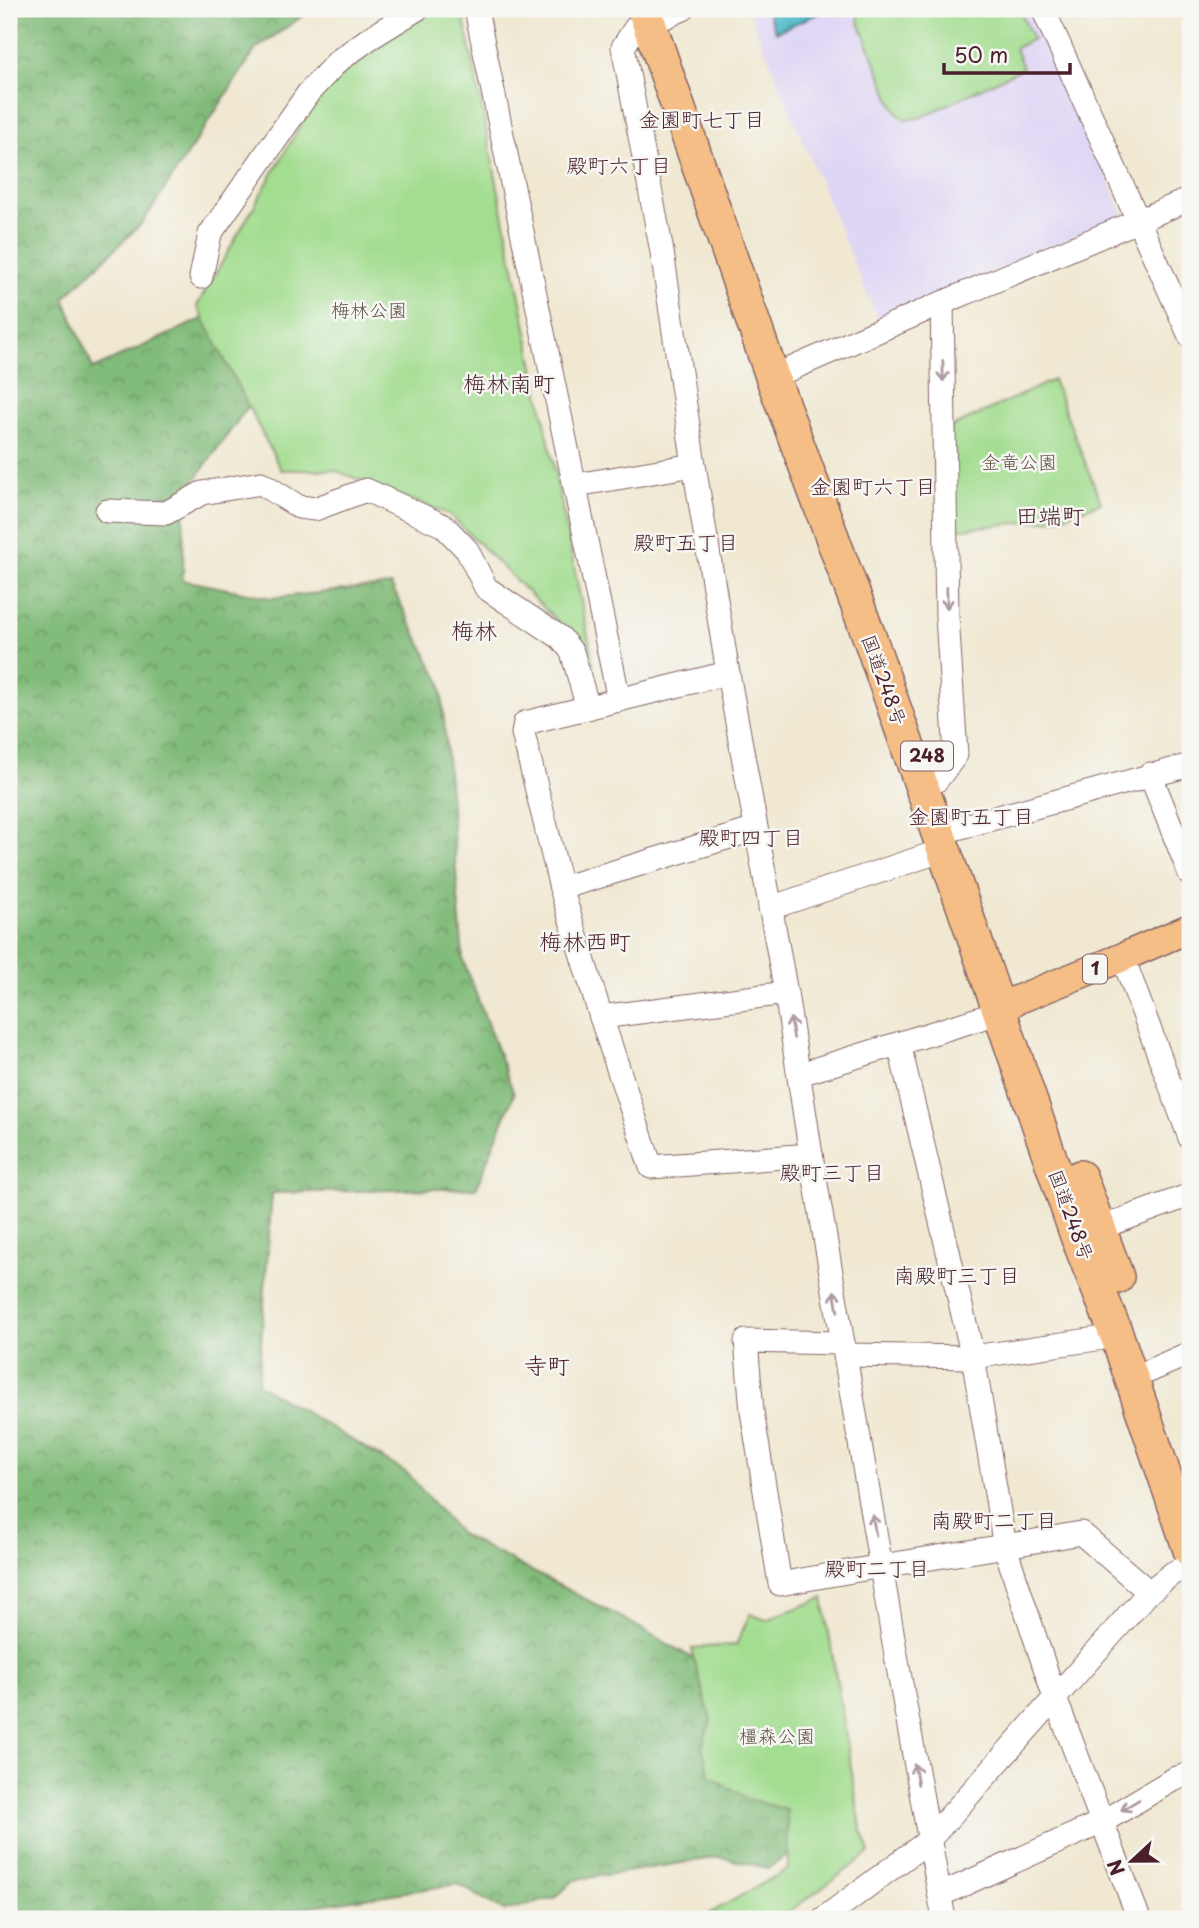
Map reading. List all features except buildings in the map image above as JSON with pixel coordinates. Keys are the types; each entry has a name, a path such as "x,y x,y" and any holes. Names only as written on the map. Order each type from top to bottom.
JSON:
{"highway":[{"name":"国道248号","path":"660,14 786,371 936,781 949,839"},
{"name":"国道248号","path":"660,14 772,376 1011,1008 1100,1228 1149,1371 1190,1504"},
{"name":"国道248号","path":"1011,1008 1077,1236 1117,1336 1190,1550"}],"main road":[{"name":"1","path":"1011,1008 1190,928"},
{"name":"1","path":"1011,1008 1126,966 1190,939"}],"street":[{"path":"201,277 210,234 309,92 338,61 416,9"},
{"path":"476,9 619,701"},
{"path":"1043,9 1190,336"},
{"path":"660,14 636,27 623,47 662,252 729,673 800,1074 811,1155 928,1841 944,1919"},
{"path":"786,371 1190,199"},
{"path":"936,781 956,755 947,615 942,303"},
{"path":"576,485 694,465"},
{"path":"107,511 166,513 202,493 261,483 299,506 315,509 366,490 444,526 467,550 486,587 561,638 572,652 588,708"},
{"path":"729,673 525,723 523,733 561,888 651,1167 811,1155"},
{"path":"770,908 949,839 1150,774 1190,765"},
{"path":"1150,774 1190,874"},
{"path":"561,888 756,829"},
{"path":"1126,966 1190,1138"},
{"path":"601,1017 786,993"},
{"path":"800,1074 1011,1008"},
{"path":"899,1044 973,1357 1004,1547 1055,1698 1139,1919"},
{"path":"1100,1228 1190,1195"},
{"path":"1117,1336 973,1357 746,1340 752,1411 780,1584 1081,1533 1149,1591"},
{"path":"1149,1371 1190,1353"},
{"path":"823,1919 928,1841 1149,1591 1173,1573 1190,1565"},
{"path":"940,1895 1102,1822 1174,1779 1190,1774"}],"shaded area":[{"path":"748,9 1030,9 1124,215 878,321"}],"green space":[{"path":"9,9 312,9 256,49 143,222 64,298 93,369 213,314 254,398 184,495 183,580 272,598 391,585 441,683 463,960 514,1094 476,1188 272,1193 258,1384 407,1473 460,1534 624,1619 694,1659 711,1720 702,1747 816,1798 802,1846 768,1868 719,1857 574,1880 555,1898 504,1911 458,1884 306,1907 250,1919 9,1919"},
{"name":"梅林公園","path":"436,9 462,9 594,666 572,636 449,514 334,470 281,470 197,306 317,96 374,45"},
{"path":"858,9 1019,9 1033,39 1015,48 1023,68 922,117 907,120 899,115 892,103 858,20"},
{"name":"金竜公園","path":"1053,380 1101,503 1055,519 952,530 950,428"},
{"name":"橿森公園","path":"823,1598 861,1828 870,1853 779,1919 638,1919 705,1916 788,1869 787,1810 749,1799 710,1776 702,1747 711,1720 692,1648 736,1645 750,1614 766,1620"}],"water":[{"path":"766,9 829,9 776,32"}],"district":[{"name":"金園町七丁目","path":"702,120"},
{"name":"殿町六丁目","path":"619,166"},
{"name":"梅林南町","path":"509,384"},
{"name":"金園町六丁目","path":"873,487"},
{"name":"田端町","path":"1050,516"},
{"name":"殿町五丁目","path":"686,543"},
{"name":"梅林","path":"474,631"},
{"name":"金園町五丁目","path":"971,817"},
{"name":"殿町四丁目","path":"751,838"},
{"name":"梅林西町","path":"585,942"},
{"name":"殿町三丁目","path":"832,1173"},
{"name":"南殿町三丁目","path":"957,1276"},
{"name":"寺町","path":"547,1366"},
{"name":"南殿町二丁目","path":"994,1521"},
{"name":"殿町二丁目","path":"877,1569"}]}
